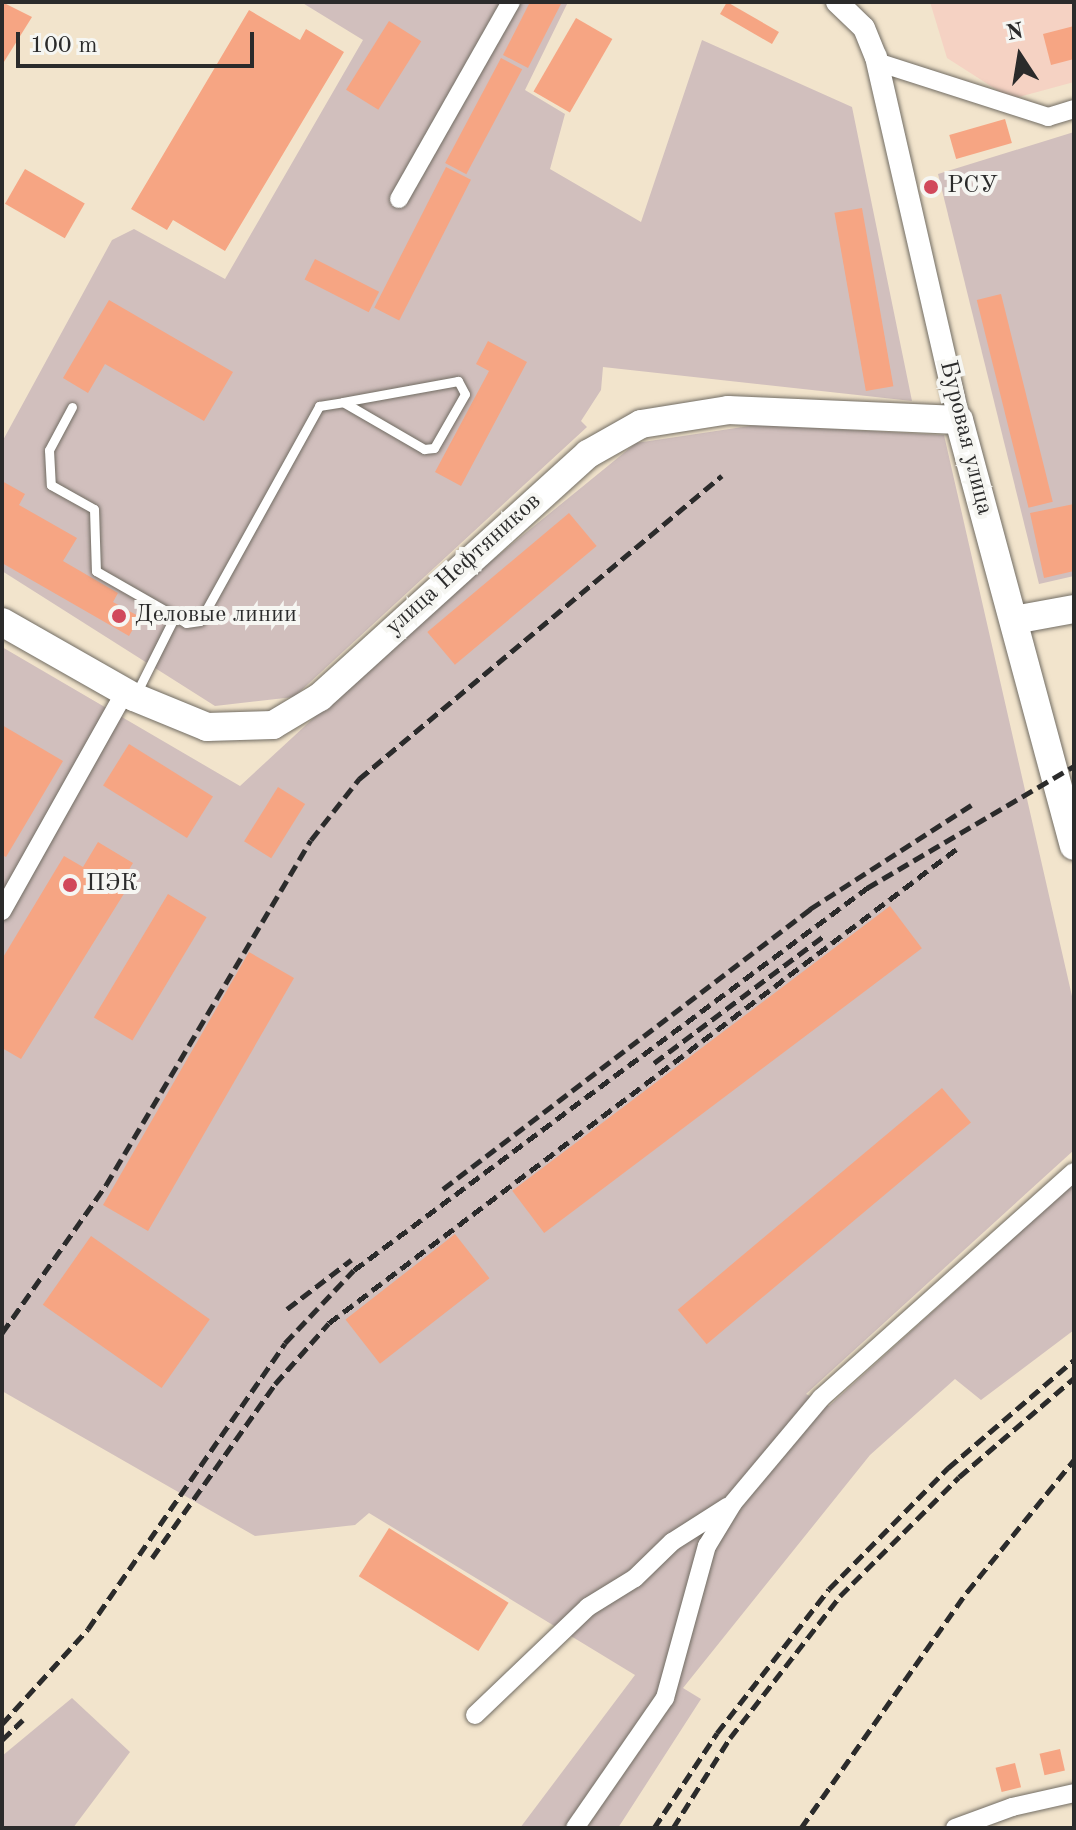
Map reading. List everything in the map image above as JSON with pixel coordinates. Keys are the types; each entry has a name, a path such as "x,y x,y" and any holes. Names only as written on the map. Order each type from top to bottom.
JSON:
{"main road":[{"name":"улица Нефтяников","path":"2,622 130,694 207,727 273,725 320,697 588,454 641,424 728,410 959,420"},
{"name":"Буровая улица","path":"959,420 1074,846"},
{"path":"1014,620 1074,609"}],"street":[{"path":"399,199 511,2"},
{"name":"Буровая улица","path":"837,2 864,28 877,62 959,420"},
{"path":"877,62 1048,117 1074,109"},
{"path":"2,911 130,694"},
{"path":"575,1828 665,1698 707,1546 733,1503 821,1398 1074,1172"},
{"path":"475,1715 588,1607 635,1578 672,1542 733,1503"},
{"path":"955,1828 1012,1807 1074,1793"}],"lane":[{"path":"72,407 49,450 51,485 94,509 96,571 186,623 200,621 319,406 458,381 465,394 434,448 424,449 343,402"},
{"path":"130,694 175,616"}],"shaded area":[{"path":"301,2 568,2 525,90 565,114 550,169 641,222 702,40 852,107 912,401 603,367 601,390 581,421 587,427 294,697 215,706 2,571 2,442 112,240 134,229 225,279 363,40"},
{"path":"930,2 1074,2 1074,82 1011,99 947,58"},
{"name":"РСУ","path":"1074,132 1074,576 1039,584 938,174"},
{"path":"756,425 944,435 1074,1005 1074,1150 806,1394 829,1406 1074,1183 1074,1330 981,1400 955,1379 870,1455 683,1688 701,1699 618,1828 520,1828 635,1675 369,1513 355,1525 255,1536 2,1391 2,647 240,786 425,615 636,443"},
{"path":"72,1698 130,1752 73,1828 2,1828 2,1756"}],"building":[{"path":"2,2 32,17 2,65"},
{"path":"530,2 562,2 528,68 503,55"},
{"path":"727,2 779,32 772,44 720,14"},
{"path":"249,10 300,40 306,29 344,52 225,251 173,220 167,230 131,209"},
{"path":"576,18 612,39 570,113 534,92"},
{"path":"389,21 421,41 378,110 346,90"},
{"path":"1074,26 1074,59 1051,65 1043,34"},
{"path":"501,58 522,69 466,174 445,163"},
{"path":"1005,119 1012,143 956,159 949,135"},
{"path":"446,167 471,180 399,320 374,308"},
{"path":"25,169 85,204 65,238 5,204"},
{"path":"862,208 893,386 866,391 834,213"},
{"path":"315,259 379,292 369,312 305,279"},
{"path":"1001,294 1053,502 1029,508 977,300"},
{"path":"109,300 233,372 204,421 105,364 88,393 63,378"},
{"path":"488,341 527,362 461,486 435,472 489,371 476,364"},
{"path":"2,481 25,494 19,505 77,538 63,561 118,593 113,602 140,617 129,636 2,563"},
{"path":"1074,504 1074,571 1044,578 1030,513"},
{"path":"569,513 597,546 455,665 427,632"},
{"path":"2,725 63,761 6,857 2,855"},
{"path":"129,744 213,796 187,838 103,786"},
{"path":"278,787 305,804 271,858 244,841"},
{"path":"98,842 133,863 118,888 125,892 21,1059 2,1048 2,959 64,856 83,867"},
{"path":"168,894 207,917 132,1041 94,1017"},
{"path":"890,906 922,948 544,1233 512,1191"},
{"path":"249,952 294,978 148,1231 103,1205"},
{"path":"942,1088 971,1122 707,1344 678,1310"},
{"path":"455,1234 489,1278 380,1364 345,1320"},
{"path":"91,1236 210,1319 162,1388 43,1305"},
{"path":"389,1528 509,1603 478,1651 359,1576"},
{"path":"1060,1749 1065,1770 1044,1775 1040,1754"},
{"path":"1015,1763 1021,1787 1002,1792 996,1768"}],"railway":[{"path":"2,1333 106,1185 311,840 359,779 722,476"},
{"path":"2,1724 88,1629 285,1343 354,1270 867,888 1074,766"},
{"path":"443,1189 810,909 973,804"},
{"path":"152,1558 275,1384 329,1323 959,847"},
{"path":"654,1063 824,936"},
{"path":"287,1309 351,1260"},
{"path":"654,1828 717,1733 829,1589 948,1468 1074,1360"},
{"path":"673,1828 730,1738 840,1596 959,1477 1074,1378"},
{"path":"801,1828 967,1592 1074,1460"},
{"path":"2,1740 23,1720"}],"place":[{"name":"РСУ","path":"931,187"},
{"name":"Деловые линии","path":"119,616"},
{"name":"ПЭК","path":"70,885"}]}
